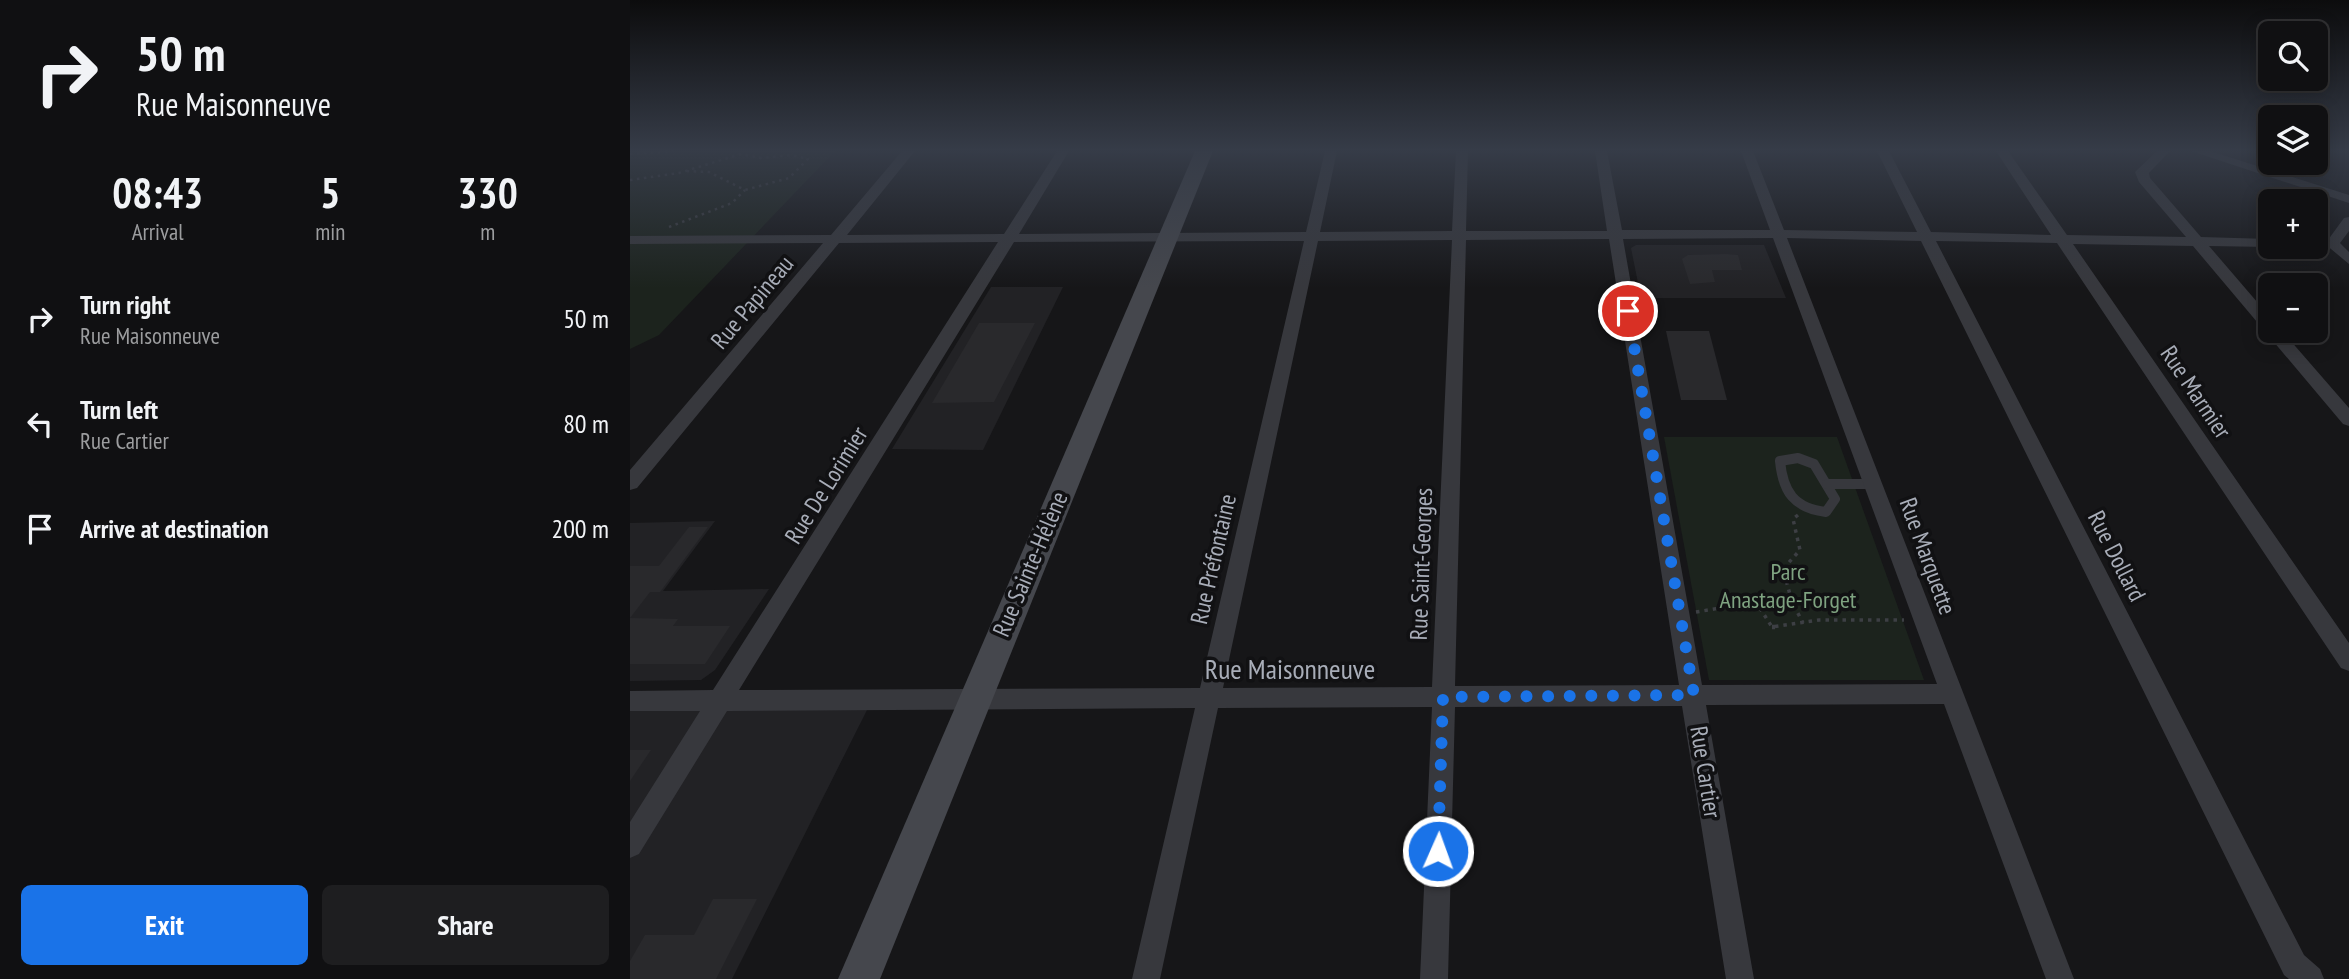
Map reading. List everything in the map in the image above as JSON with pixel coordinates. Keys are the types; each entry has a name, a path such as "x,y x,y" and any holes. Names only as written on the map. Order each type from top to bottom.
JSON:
{"street":[{"name":"Rue Papineau","path":"630,483 871,197"},
{"name":"Rue De Lorimier","path":"630,845 1035,197"},
{"name":"Rue Sainte-Hélène","path":"859,979 1185,197"},
{"name":"Rue Préfontaine","path":"1146,979 1321,197"},
{"name":"Rue Saint-Georges","path":"1434,979 1460,197"},
{"name":"Rue Cartier","path":"1609,197 1740,979"},
{"name":"Rue Marquette","path":"1765,197 2060,979"},
{"name":"Rue Dollard","path":"1906,197 2294,965 2310,979"},
{"name":"Rue Marmier","path":"2033,197 2349,661"},
{"path":"2160,197 2258,313"},
{"path":"2332,244 2349,221"},
{"path":"630,240 1779,234 2258,243"},
{"path":"2328,244 2332,244 2349,260"},
{"path":"2283,343 2349,420"},
{"name":"Rue Maisonneuve","path":"630,701 1951,694"}],"lane":[{"path":"1800,456 1815,463 1827,484 1835,499 1826,512 1806,511 1789,496 1781,478 1780,461 1800,456"},
{"path":"1827,484 1874,484"}],"path":[{"path":"649,240 685,219 732,203 738,197"},
{"path":"1802,622 1792,602 1783,569 1800,550 1793,519 1806,511"},
{"path":"1680,615 1756,602 1792,602"},
{"path":"1756,602 1772,627 1802,622 1924,621"}],"shaded area":[{"path":"1636,245 1764,245 1786,298 1641,298 1631,248"},
{"path":"991,287 1063,287 983,450 892,449"},
{"path":"715,521 663,591 769,589 715,670 701,680 630,681 630,523"},
{"path":"630,707 868,708 732,979 630,979"}],"green space":[{"path":"630,197 791,197 659,335 630,349"},
{"name":"Parc Anastage-Forget","path":"1664,437 1837,437 1924,680 1709,680"}],"building":[{"path":"1688,255 1738,255 1742,270 1712,270 1715,282 1690,284 1682,259"},
{"path":"979,323 1035,323 994,402 932,403"},
{"path":"1666,331 1709,331 1727,400 1681,400"},
{"path":"689,527 708,527 660,592 650,592 630,618 630,566 659,566"},
{"path":"630,618 678,619 673,626 730,626 705,664 630,664"},
{"path":"630,750 651,750 630,781"},
{"path":"713,899 757,899 716,979 630,979 630,961 645,935 694,935"}],"route":[{"path":"1438,851 1443,697 1694,695 1628,311"}]}
